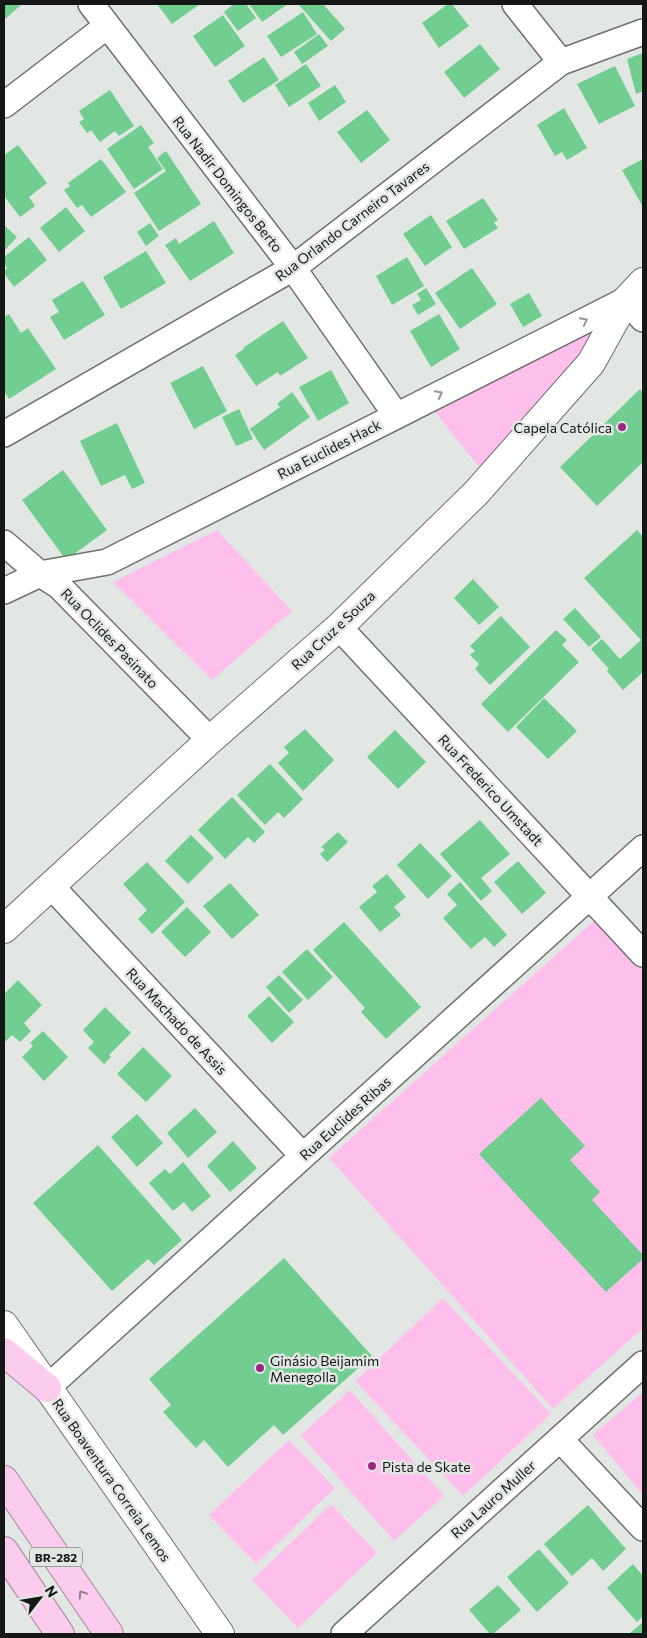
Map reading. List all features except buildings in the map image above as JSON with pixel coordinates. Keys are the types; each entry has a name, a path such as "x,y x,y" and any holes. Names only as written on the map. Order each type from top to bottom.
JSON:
{"highway":[{"path":"4,1352 47,1388"},
{"name":"BR-282","path":"4,1480 109,1634"},
{"name":"BR-282","path":"4,1552 60,1634"}],"street":[{"name":"Rua Nadir Domingos Berto","path":"91,4 293,268 396,415"},
{"path":"514,4 561,62"},
{"path":"4,105 107,26"},
{"name":"Rua Orlando Carneiro Tavares","path":"4,434 293,268 561,62 643,32"},
{"name":"Rua Euclides Hack","path":"4,591 40,574 107,562 396,415 638,300"},
{"name":"Rua Cruz e Souza","path":"4,929 52,887 210,740 339,627 476,493 591,364 638,300"},
{"name":"Rua Oclides Pasinato","path":"4,543 40,574 60,586 210,740"},
{"name":"Rua Frederico Umstadt","path":"339,627 643,954"},
{"name":"Rua Euclides Ribas","path":"47,1388 643,848"},
{"name":"Rua Machado de Assis","path":"52,887 303,1156"},
{"name":"Rua Boaventura Correia Lemos","path":"4,1325 220,1634"},
{"name":"Rua Lauro Muller","path":"344,1634 643,1364"},
{"path":"560,1439 643,1528"}],"shaded area":[{"path":"618,311 479,467 434,411"},
{"path":"217,530 292,611 212,680 113,582"},
{"path":"597,918 643,971 643,1328 553,1409 329,1158"},
{"path":"443,1298 551,1414 463,1496 355,1381"},
{"name":"Pista de Skate","path":"350,1390 444,1496 394,1541 301,1435"},
{"path":"643,1392 643,1495 593,1435"},
{"path":"289,1440 335,1488 256,1564 209,1515"},
{"path":"331,1504 377,1553 298,1628 252,1580"}],"place":[{"name":"Capela Católica","path":"622,427"},
{"name":"Ginásio Beijamim Menegolla","path":"260,1368"},
{"name":"Pista de Skate","path":"372,1466"}]}
